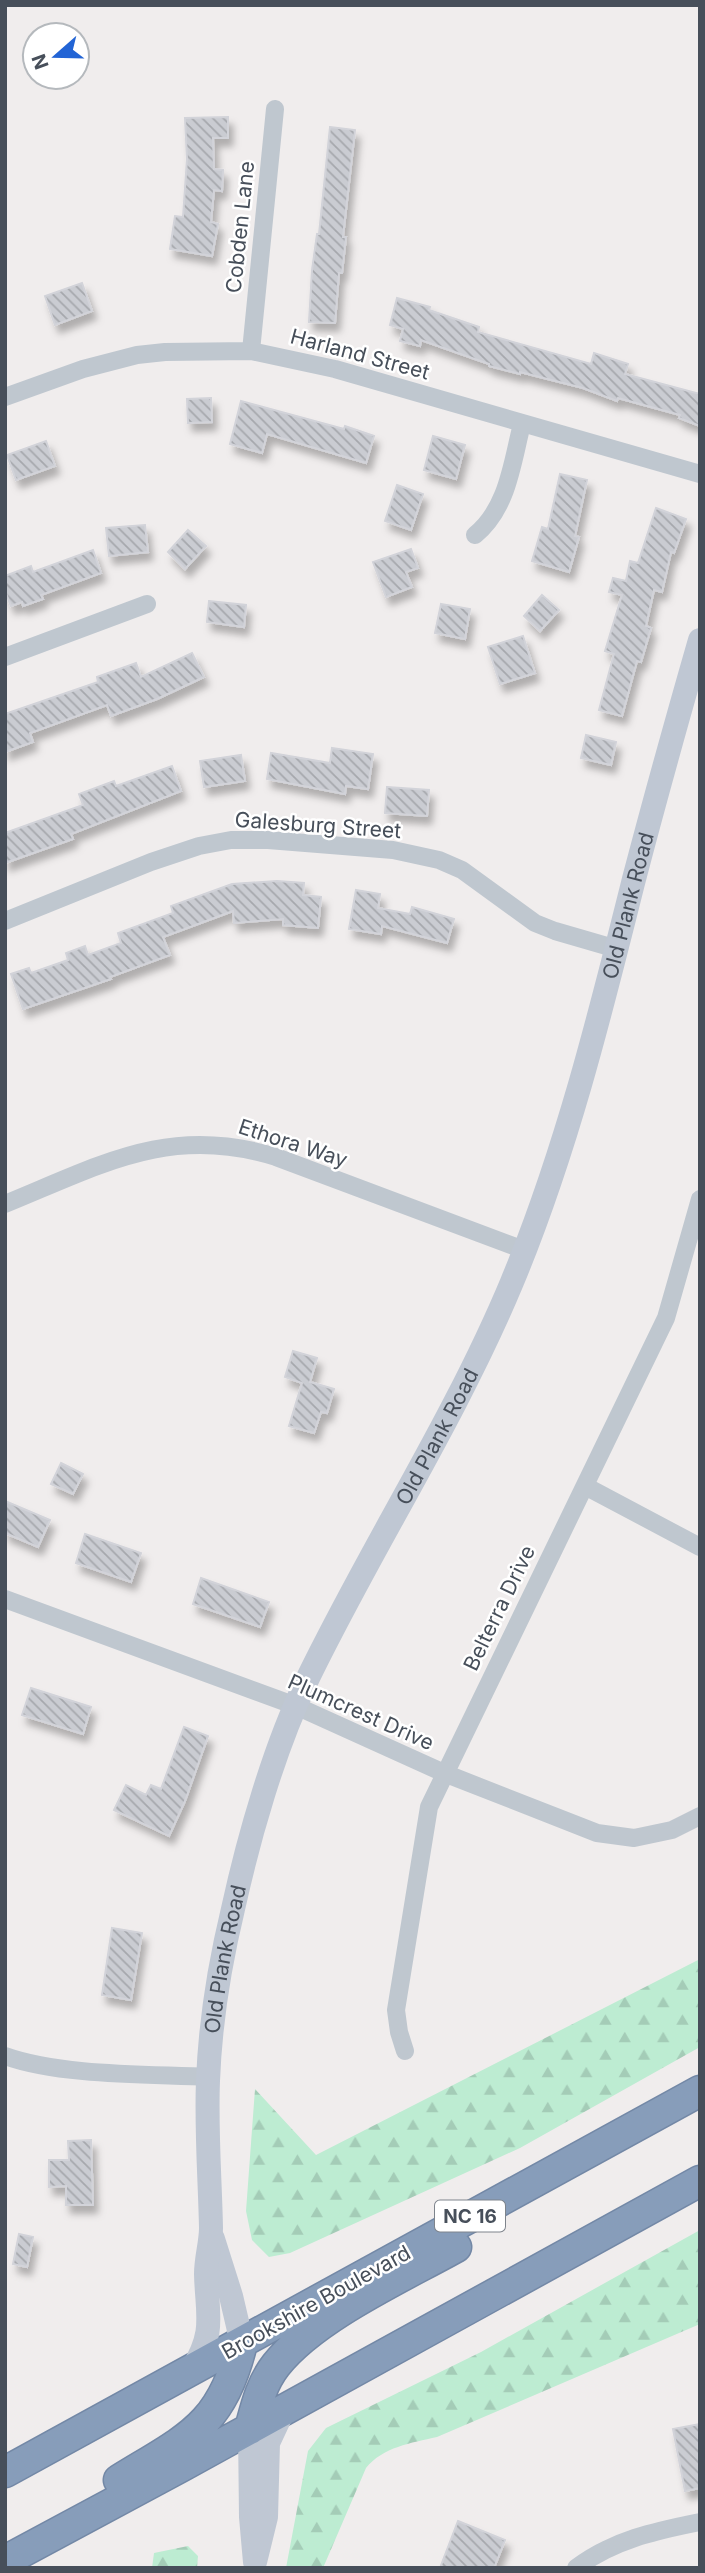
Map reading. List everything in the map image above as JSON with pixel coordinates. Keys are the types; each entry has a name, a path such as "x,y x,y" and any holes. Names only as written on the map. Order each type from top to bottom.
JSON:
{"highway":[{"name":"Brookshire Boulevard","path":"5,2472 700,2091"},
{"path":"5,2561 700,2181"},
{"path":"250,2429 260,2391 275,2366 296,2343 340,2313 498,2223 509,2208 515,2192"},
{"path":"5,2547 191,2435 210,2417 224,2397 236,2369 242,2343"}],"street":[{"name":"Cobden Lane","path":"251,351 275,108"},
{"name":"Harland Street","path":"5,397 83,369 137,355 251,351 335,369 700,474"},
{"path":"475,535 489,524 499,508 522,424"},
{"path":"5,657 147,604"},
{"name":"Old Plank Road","path":"192,2370 204,2351 210,2314 206,2271 211,2232 207,2159 208,2077 213,2028 233,1909 261,1808 296,1706 326,1644 479,1356 524,1250 577,1093 700,640"},
{"name":"Galesburg Street","path":"5,921 151,862 200,846 231,839 268,840 393,850 439,860 463,870 535,923 617,949"},
{"name":"Ethora Way","path":"5,1204 136,1153 176,1144 217,1144 276,1157 524,1250"},
{"name":"Belterra Drive","path":"405,2052 398,2032 396,2010 429,1807 666,1318 700,1199"},
{"path":"585,1486 700,1547"},
{"name":"Plumcrest Drive","path":"5,1600 296,1706 444,1773 597,1833 635,1838 672,1830 700,1816"},
{"path":"5,2056 38,2065 101,2072 208,2077"},
{"name":"Old Plank Road","path":"211,2232 242,2343"},
{"path":"255,2565 266,2517 268,2443 283,2411"},
{"path":"250,2429 251,2517 255,2565"},
{"path":"576,2568 625,2540 645,2533 700,2522"}],"green space":[{"path":"700,1959 700,2047 520,2148 290,2253 269,2257 252,2240 246,2211 255,2089 316,2155"},
{"path":"700,2230 700,2324 437,2437 398,2447 381,2455 366,2468 323,2568 286,2568 308,2451 326,2428 481,2352"},
{"path":"188,2546 198,2556 197,2568 152,2568 154,2553"}],"building":[{"path":"228,117 228,138 213,138 214,169 223,170 222,191 214,190 211,222 218,224 212,256 170,249 175,216 183,217 187,159 185,118"},
{"path":"330,127 355,130 343,237 346,237 342,273 339,273 335,323 309,322 312,270 319,234"},
{"path":"82,283 92,311 55,325 45,296"},
{"path":"397,298 430,307 429,310 479,327 478,332 591,364 594,353 628,364 625,374 700,394 700,426 679,418 680,415 489,366 421,340 420,346 400,341 403,329 390,325"},
{"path":"211,398 212,422 188,423 187,399"},
{"path":"241,401 344,429 345,426 374,436 366,463 267,434 262,453 230,444"},
{"path":"433,436 465,445 456,479 424,470"},
{"path":"46,441 55,466 16,480 7,455"},
{"path":"560,474 587,480 575,536 579,537 569,572 532,561 542,527 548,529"},
{"path":"397,485 423,494 411,530 385,521"},
{"path":"656,508 686,519 674,553 671,552 662,592 654,590 646,626 651,628 641,662 637,661 622,716 599,710 614,654 605,651 622,595 609,592 613,578 626,581 630,561 638,563"},
{"path":"145,525 148,552 109,556 106,528"},
{"path":"188,530 206,546 185,569 168,552"},
{"path":"411,549 418,568 406,572 412,587 386,597 373,562"},
{"path":"93,550 101,573 41,595 43,599 23,606 22,602 11,606 5,591 5,576 31,566 33,572"},
{"path":"542,595 559,610 540,631 524,616"},
{"path":"209,601 246,605 244,627 207,622"},
{"path":"441,604 470,609 465,639 435,633"},
{"path":"523,636 535,673 500,684 488,647"},
{"path":"192,653 204,677 157,699 111,716 107,705 30,733 33,742 5,752 5,714 98,682 97,677 136,663 141,677"},
{"path":"586,735 616,742 611,765 581,758"},
{"path":"332,748 373,754 368,789 346,786 345,794 267,779 271,753 330,763"},
{"path":"241,755 245,781 204,787 200,761"},
{"path":"172,766 181,791 71,834 73,839 5,863 5,833 83,805 79,794 114,781 116,786"},
{"path":"387,787 429,790 427,816 385,813"},
{"path":"277,881 304,883 303,895 321,897 318,928 283,925 283,919 234,923 233,911 163,937 170,955 110,977 111,979 23,1009 11,974 29,968 31,973 68,960 66,953 85,946 88,955 121,943 118,933 173,913 171,906 232,884"},
{"path":"356,890 380,894 378,908 410,914 412,907 454,919 447,943 382,926 381,934 349,929"},
{"path":"293,1351 317,1358 310,1382 334,1389 327,1413 321,1412 314,1433 289,1426 302,1383 285,1377"},
{"path":"61,1463 83,1474 73,1494 51,1484"},
{"path":"5,1501 50,1520 38,1547 5,1533"},
{"path":"85,1534 141,1553 131,1582 76,1563"},
{"path":"201,1578 269,1602 260,1627 193,1604"},
{"path":"31,1688 91,1707 83,1734 22,1715"},
{"path":"184,1727 208,1736 185,1801 169,1836 114,1810 126,1785 146,1795 151,1785 161,1789"},
{"path":"112,1928 142,1933 131,2000 102,1995"},
{"path":"91,2140 93,2205 66,2205 66,2186 49,2187 49,2160 69,2160 68,2141"},
{"path":"19,2234 33,2237 27,2267 13,2264"},
{"path":"700,2424 700,2488 685,2491 673,2429"},
{"path":"458,2521 505,2540 494,2568 440,2568"}]}
